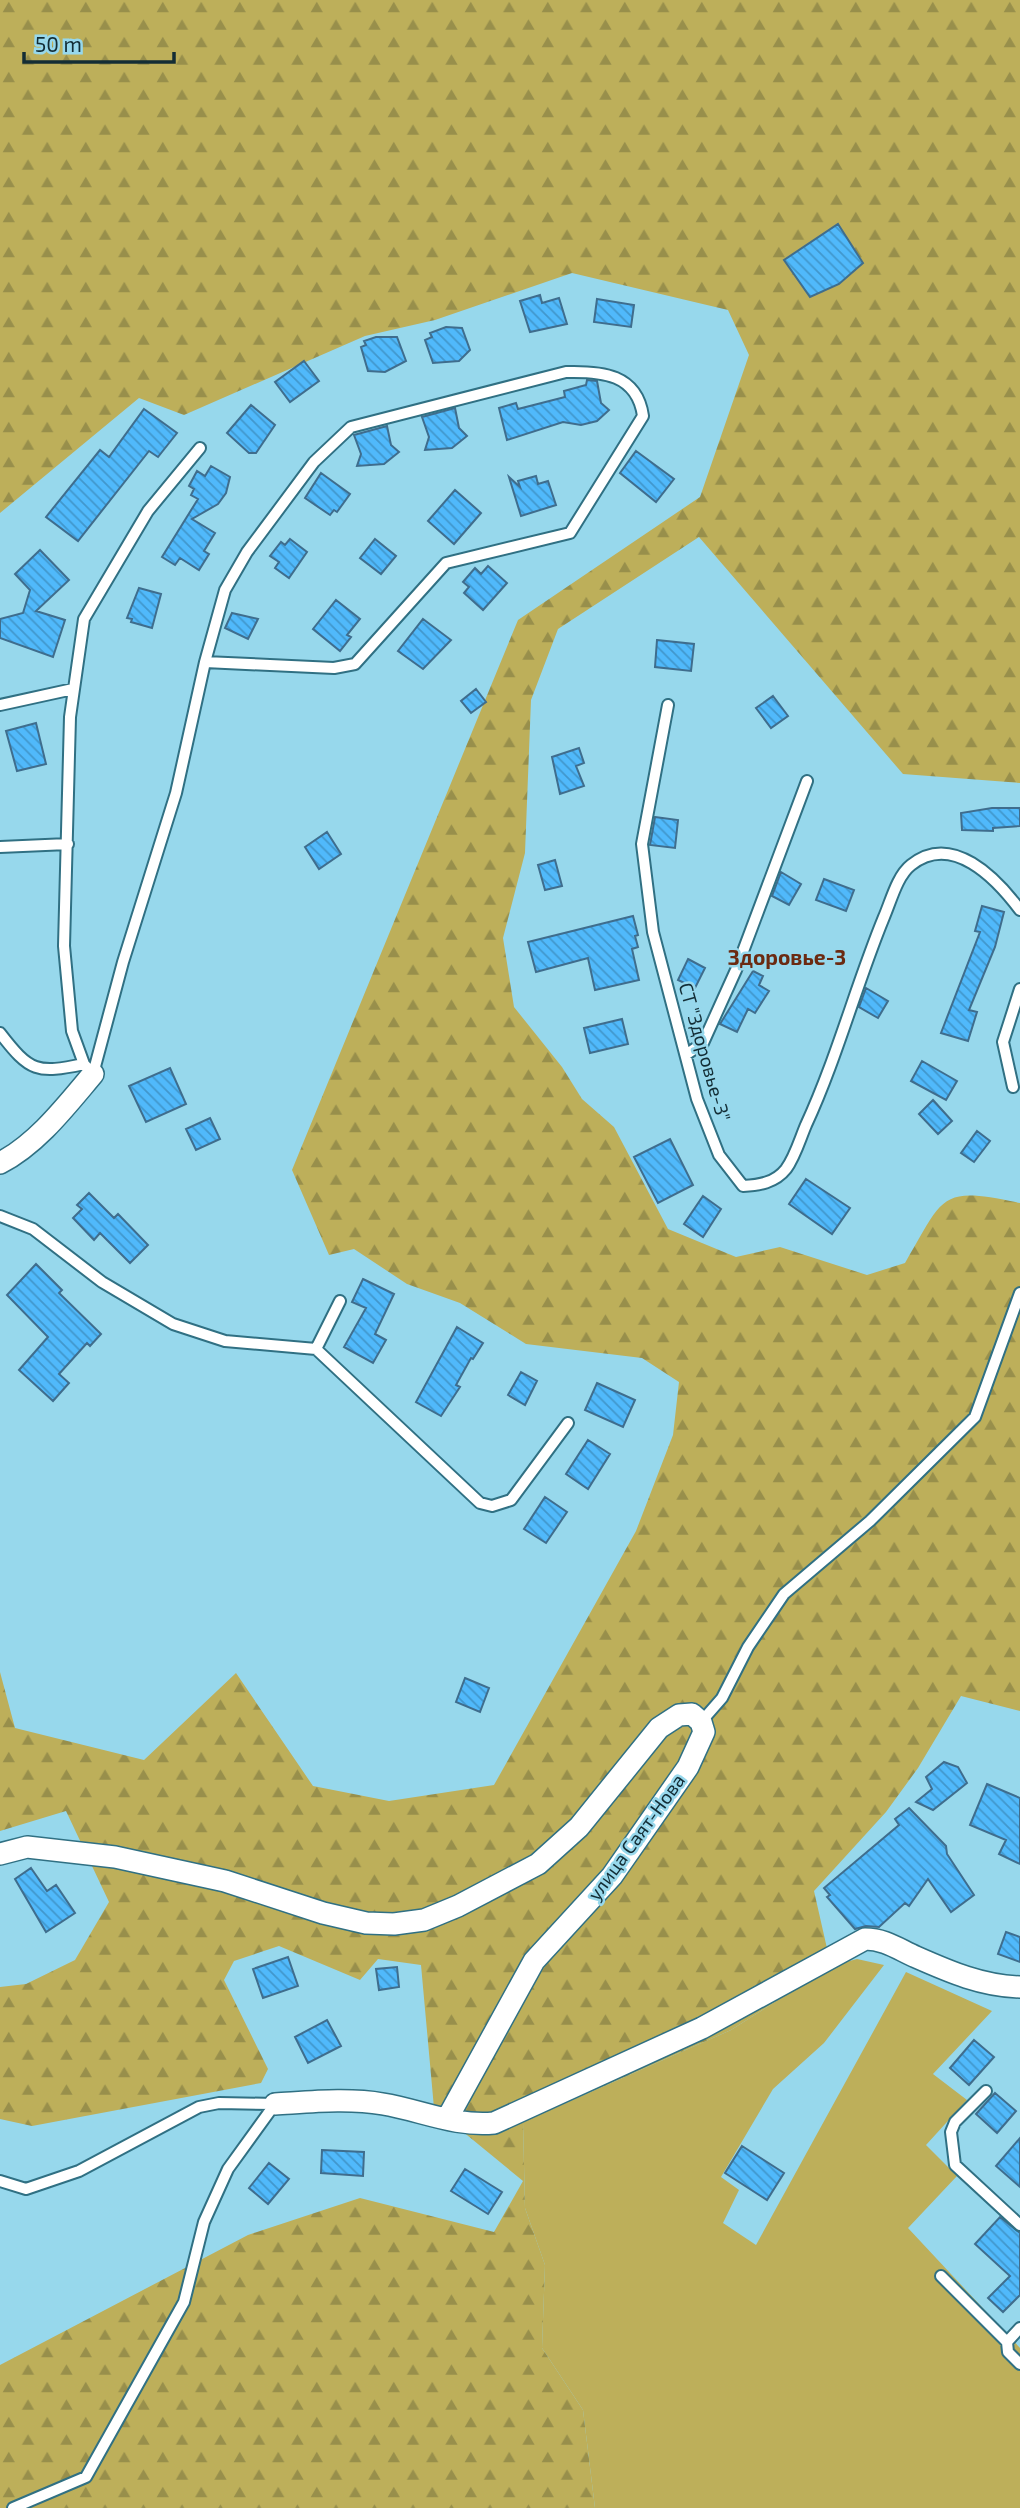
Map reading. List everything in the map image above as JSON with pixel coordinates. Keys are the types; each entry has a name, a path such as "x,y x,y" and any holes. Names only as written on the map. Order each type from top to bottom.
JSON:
{"street":[{"path":"0,1163 12,1157 61,1112 88,1069"},
{"path":"0,1854 27,1847 116,1857 225,1881 323,1913 366,1923 394,1924 424,1920 458,1906 538,1864 579,1827 659,1728 679,1715 692,1714 701,1722"},
{"name":"улица Саят-Нова","path":"447,2119 534,1961 612,1875 688,1767 704,1732 701,1722"},
{"path":"275,2104 381,2103 473,2125 494,2123 750,2004 865,1939 880,1939 953,1973 995,1986 1020,1987"}],"lane":[{"path":"88,1069 176,793 205,662 225,590 247,552 314,462 351,427 566,372 595,371 624,379 636,392 643,416 570,533 446,563 355,664 334,668 205,662"},
{"path":"88,1069 72,1031 64,946 73,689 84,619 148,511 200,448"},
{"path":"0,705 73,689"},
{"name":"СТ \"Здоровье-3\"","path":"668,705 642,844 653,932 697,1098 719,1155 743,1186 761,1185 786,1169 824,1086 857,982 899,883 909,866 923,858 941,854 965,858 983,869 1020,909"},
{"path":"687,1054 703,1043 736,970 807,781"},
{"path":"0,847 68,844"},
{"path":"1013,1087 1003,1042 1020,989"},
{"path":"0,1033 20,1059 38,1070 88,1069"},
{"path":"0,1216 33,1229 102,1282 173,1324 225,1341 316,1349 480,1503 492,1506 511,1500 568,1423"},
{"path":"701,1722 722,1698 748,1647 784,1594 870,1521 975,1417 1020,1293"},
{"path":"316,1349 340,1301"},
{"path":"986,2091 955,2122 951,2132 953,2159 955,2165 1020,2225"},
{"path":"0,2181 26,2189 79,2171 199,2107 219,2103 275,2104"},
{"path":"13,2508 86,2477 184,2302 204,2222 228,2169 275,2104"},
{"path":"941,2276 1007,2342 1008,2352 1020,2364"},
{"path":"1007,2342 1020,2328"}],"green space":[{"path":"0,0 1020,0 1020,783 903,774 699,537 558,629 531,700 525,853 503,938 514,1007 562,1067 582,1099 614,1127 668,1229 736,1257 780,1247 867,1275 905,1263 928,1223 947,1201 973,1196 1020,1203 1020,1711 961,1696 918,1768 886,1812 814,1891 831,1966 731,2030 523,2122 525,2208 545,2265 542,2348 583,2410 595,2508 0,2508 0,2365 248,2235 360,2198 494,2232 523,2181 434,2108 421,1965 378,1959 360,1980 279,1946 234,1961 224,1980 268,2069 261,2083 32,2126 0,2119 0,1987 26,1984 75,1960 109,1902 66,1811 0,1831 0,1672 15,1728 144,1760 236,1673 313,1786 389,1801 494,1785 636,1531 673,1435 679,1382 642,1358 526,1344 460,1303 407,1284 354,1249 329,1255 292,1170 518,620 700,497 749,355 728,310 572,273 435,320 365,336 184,415 139,398 0,513"},
{"path":"857,1959 884,1965 824,2043 773,2089 721,2177 739,2190 723,2223 756,2245 906,1972 992,2011 933,2074 967,2100 926,2145 957,2176 908,2228 1020,2348 1020,2508 595,2508 583,2410 542,2348 545,2265 525,2208 523,2122 731,2030 831,1966"}],"building":[{"path":"838,224 863,263 839,284 810,297 784,260"},
{"path":"540,295 542,303 559,298 567,324 530,332 520,301"},
{"path":"597,299 634,305 631,327 594,322"},
{"path":"446,327 462,328 470,350 459,361 433,363 425,340 432,337 430,333"},
{"path":"376,337 397,337 406,361 385,372 368,371 361,347 366,345 364,341"},
{"path":"304,361 319,381 290,402 275,382"},
{"path":"587,380 597,381 601,403 609,410 597,421 581,425 563,422 507,440 499,408 516,403 518,409 565,397 564,391 586,385"},
{"path":"251,405 275,425 256,453 249,453 227,433"},
{"path":"455,408 459,428 467,436 452,448 425,450 429,437 422,417"},
{"path":"144,409 177,433 158,457 149,451 78,541 46,517 100,450 109,457"},
{"path":"387,426 391,445 399,452 384,464 357,466 361,454 354,435"},
{"path":"636,451 674,479 656,502 620,473"},
{"path":"211,466 230,477 226,493 218,504 192,519 215,533 204,551 209,554 199,570 180,558 175,565 162,557 198,499 191,495 194,489 189,486 197,471 205,476"},
{"path":"321,473 350,494 337,512 334,510 330,515 305,498"},
{"path":"536,476 538,484 548,481 556,505 521,516 509,477 520,487 518,481"},
{"path":"455,490 481,513 454,544 428,521"},
{"path":"290,539 307,552 289,578 275,568 279,562 270,556 281,542 285,545"},
{"path":"375,539 396,556 381,574 360,558"},
{"path":"40,550 69,580 36,611 65,620 53,657 0,638 0,619 23,613 30,590 15,574"},
{"path":"488,566 507,583 483,610 464,593 469,587 463,582 475,568 481,574"},
{"path":"139,588 161,594 152,628 131,622 132,619 127,618"},
{"path":"336,600 360,619 347,635 351,637 340,651 313,629"},
{"path":"232,613 258,619 248,639 225,628"},
{"path":"423,619 451,640 423,669 398,651"},
{"path":"657,640 694,644 691,671 655,667"},
{"path":"476,689 486,702 471,713 461,701"},
{"path":"773,696 788,716 771,728 756,708"},
{"path":"36,723 46,764 17,771 6,731"},
{"path":"579,748 584,763 576,766 584,786 560,794 552,757"},
{"path":"992,808 1020,808 1020,826 993,828 993,831 962,830 961,813"},
{"path":"655,817 678,820 675,848 650,845"},
{"path":"327,832 341,854 319,869 305,847"},
{"path":"555,860 562,886 545,890 538,865"},
{"path":"781,872 801,884 789,905 772,896"},
{"path":"824,879 854,890 846,911 816,900"},
{"path":"982,906 1004,912 995,947 969,1010 977,1012 968,1041 941,1033 980,932 975,931"},
{"path":"633,916 638,947 632,949 639,980 595,990 588,958 536,972 528,942"},
{"path":"688,959 705,968 695,988 678,980"},
{"path":"753,971 763,976 759,985 769,991 755,1013 748,1009 737,1032 720,1024"},
{"path":"866,988 888,1001 878,1018 859,1007"},
{"path":"622,1019 628,1044 590,1053 584,1028"},
{"path":"922,1061 957,1081 946,1100 911,1081"},
{"path":"170,1068 186,1104 146,1122 129,1086"},
{"path":"933,1100 952,1121 938,1134 919,1114"},
{"path":"210,1118 220,1139 196,1150 186,1129"},
{"path":"977,1131 990,1141 974,1162 961,1153"},
{"path":"670,1139 693,1185 658,1203 634,1157"},
{"path":"806,1179 850,1208 832,1234 789,1204"},
{"path":"89,1193 114,1218 118,1214 148,1245 130,1263 100,1233 94,1240 73,1218 82,1209 77,1205"},
{"path":"703,1196 721,1209 703,1237 684,1224"},
{"path":"36,1264 62,1290 59,1293 101,1334 90,1346 87,1343 59,1374 69,1383 53,1401 19,1370 48,1337 7,1295"},
{"path":"363,1279 394,1294 375,1334 386,1340 373,1363 344,1347 366,1308 352,1302"},
{"path":"457,1327 483,1343 473,1359 471,1358 456,1385 460,1387 441,1416 416,1402"},
{"path":"521,1372 537,1381 525,1405 508,1395"},
{"path":"597,1383 635,1400 623,1427 585,1410"},
{"path":"588,1440 610,1454 588,1489 566,1474"},
{"path":"545,1497 567,1512 546,1543 524,1529"},
{"path":"465,1678 489,1688 480,1712 456,1702"},
{"path":"944,1762 958,1767 967,1783 933,1810 916,1802 932,1789 926,1777"},
{"path":"987,1784 1020,1798 1020,1864 999,1854 1006,1840 970,1825"},
{"path":"909,1808 946,1846 947,1854 974,1895 951,1912 928,1879 909,1906 905,1903 879,1927 855,1929 827,1897 830,1895 824,1888 899,1825 895,1819"},
{"path":"31,1868 47,1891 56,1885 75,1913 46,1932 15,1879"},
{"path":"1006,1932 1020,1937 1020,1962 998,1954"},
{"path":"288,1957 298,1986 263,1998 253,1969"},
{"path":"397,1967 399,1987 379,1990 376,1969"},
{"path":"327,2020 341,2046 308,2063 295,2037"},
{"path":"974,2040 994,2057 969,2085 950,2068"},
{"path":"995,2093 1016,2111 997,2133 976,2114"},
{"path":"1020,2138 1020,2187 996,2166"},
{"path":"742,2146 784,2173 767,2200 725,2173"},
{"path":"322,2150 364,2152 363,2176 321,2173"},
{"path":"269,2163 289,2179 268,2204 249,2188"},
{"path":"465,2169 502,2192 488,2214 451,2191"},
{"path":"1000,2217 1020,2233 1020,2295 1003,2312 988,2298 1010,2276 975,2244"}],"district":[{"name":"Здоровье-3","path":"787,958"}]}
